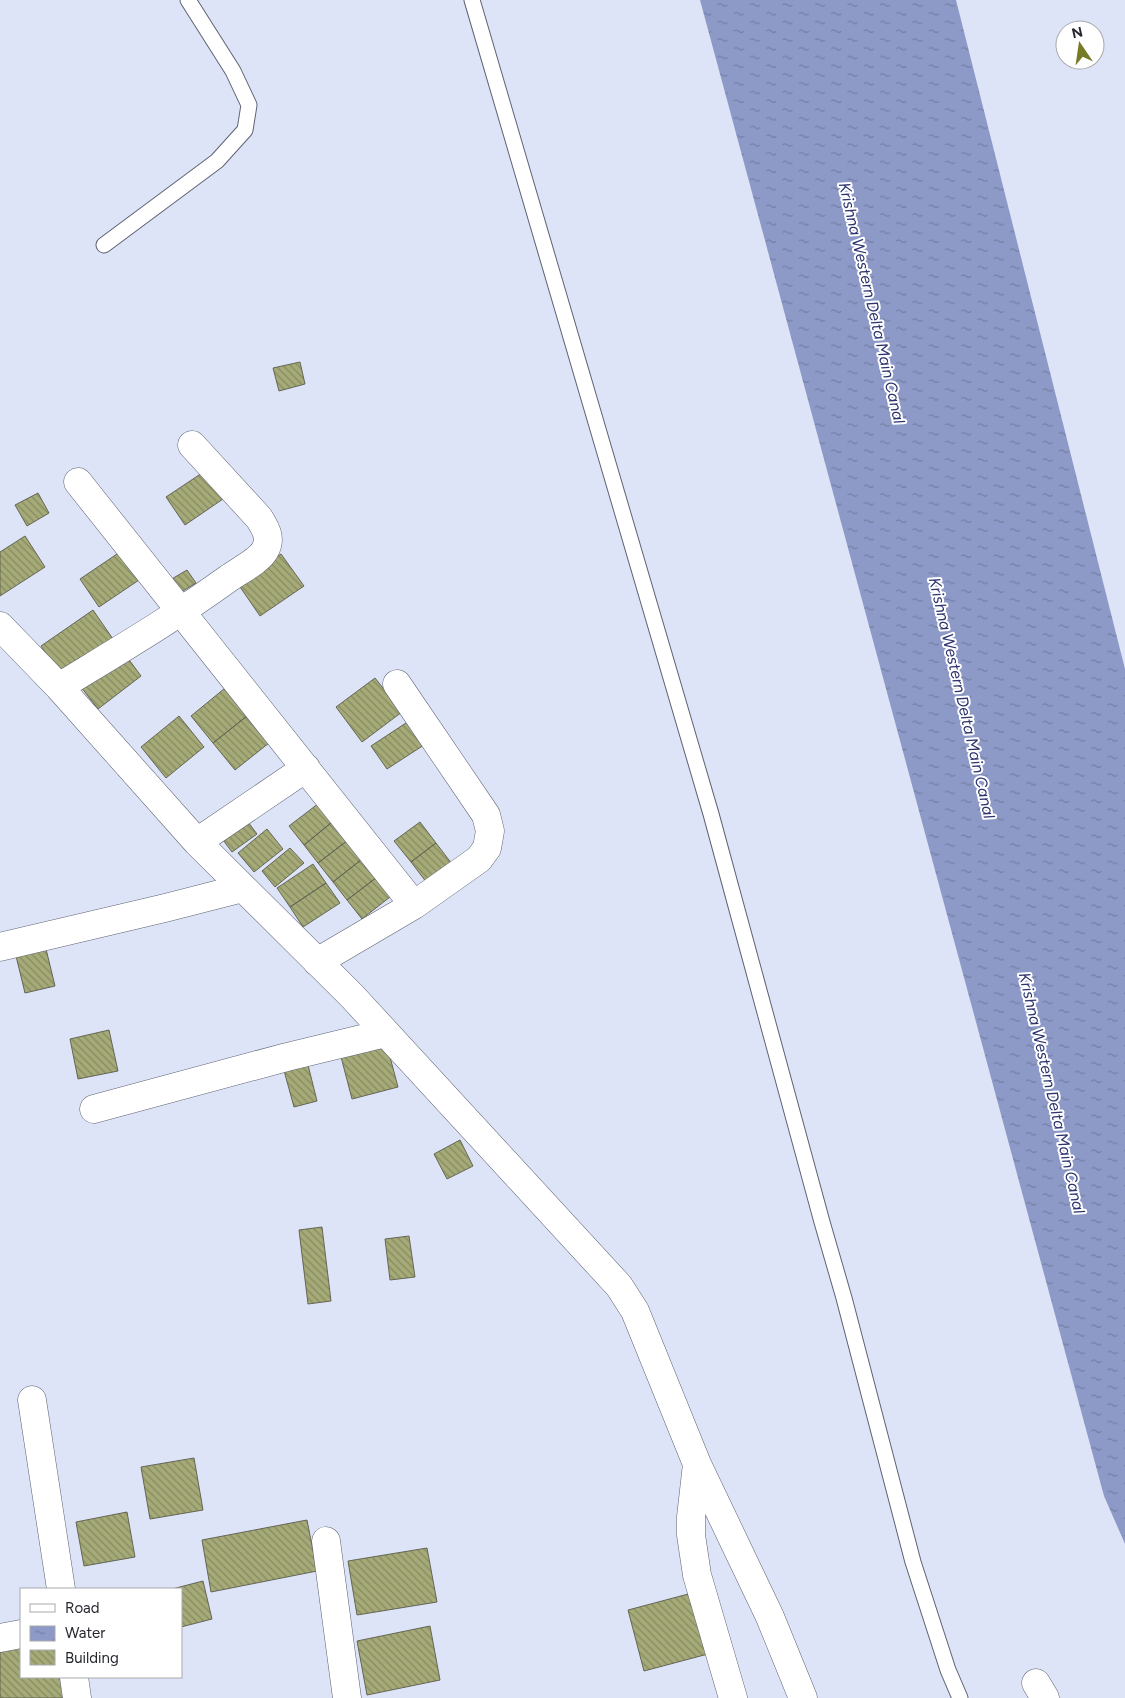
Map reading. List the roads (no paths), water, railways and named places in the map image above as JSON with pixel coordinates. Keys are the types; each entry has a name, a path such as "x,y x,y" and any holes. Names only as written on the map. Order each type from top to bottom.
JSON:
{"street":[{"path":"59,687 182,612 265,551 268,542 266,530 259,518 192,445"},
{"path":"78,482 414,905"},
{"path":"0,626 59,687 198,842 352,996 619,1286 635,1312 697,1464 770,1617 803,1698"},
{"path":"317,962 414,905 479,859 487,848 490,831 486,815 398,684"},
{"path":"198,842 306,768"},
{"path":"0,947 243,888"},
{"path":"94,1109 287,1057 386,1033"},
{"path":"32,1400 61,1588"},
{"path":"697,1464 692,1499 691,1536 697,1575 733,1698"},
{"path":"326,1541 347,1698"},
{"path":"0,1638 20,1634"},
{"path":"74,1678 77,1698"}],"lane":[{"path":"104,245 217,161 244,130 248,105 233,71 188,0"},
{"path":"472,0 711,814 844,1298 913,1562 948,1670 960,1698"}],"water":[{"name":"Krishna Western Delta Main Canal","path":"700,0 956,0 1125,669 1125,1544 1104,1496"}]}
